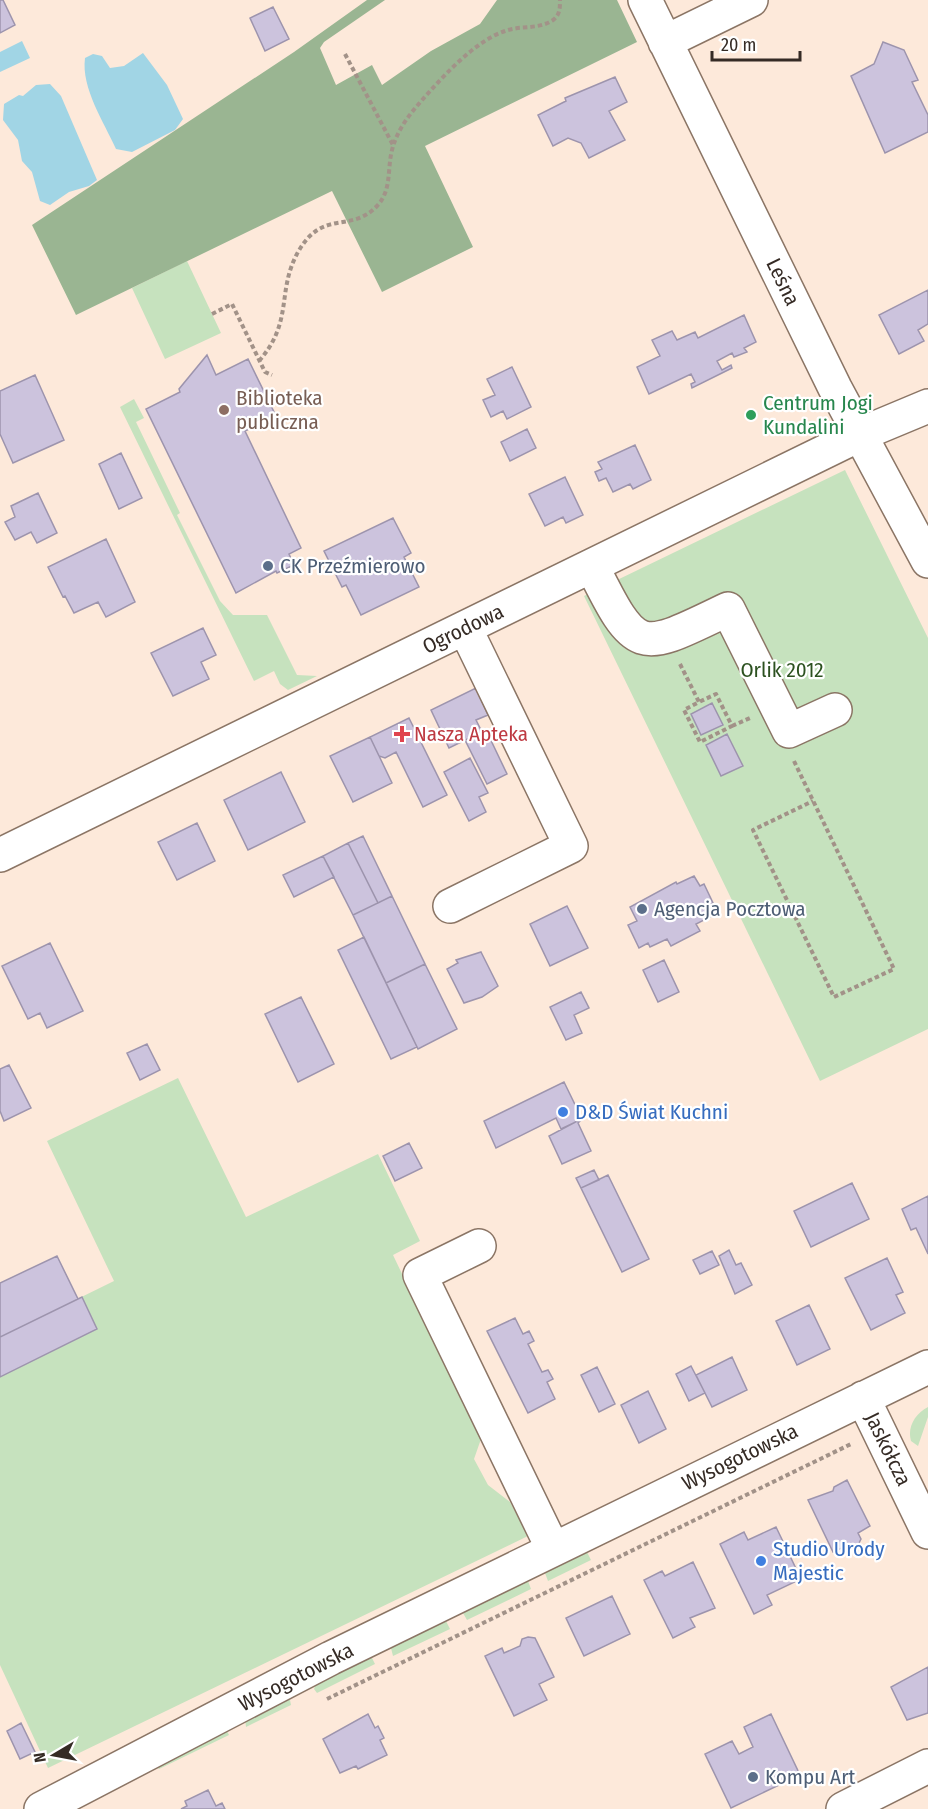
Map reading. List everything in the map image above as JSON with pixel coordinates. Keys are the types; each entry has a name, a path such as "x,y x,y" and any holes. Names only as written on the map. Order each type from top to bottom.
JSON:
{"street":[{"name":"Leśna","path":"645,0 835,388 928,561"},
{"path":"665,42 751,0"},
{"name":"Ogrodowa","path":"0,855 861,434 928,406"},
{"path":"591,566 619,620 628,631 654,640 667,638 728,609 789,731 835,710"},
{"path":"450,906 571,846 465,628"},
{"path":"479,1246 420,1275 553,1549"},
{"name":"Wysogotowska","path":"41,1809 332,1658 928,1367"},
{"name":"Jaskółcza","path":"863,1398 928,1532"},
{"path":"843,1809 928,1766"}],"path":[{"path":"259,361 280,331 287,278 298,253 309,237 323,225 364,216 386,194 393,146 413,109 448,73 483,43 502,32 538,26 555,19 559,15 560,0"},
{"path":"345,54 393,146"},
{"path":"212,314 232,304 265,372 272,375"},
{"path":"667,638 699,702"},
{"path":"716,694 732,726 700,742 684,710 699,702 716,694"},
{"path":"789,731 787,748 813,801 894,969 834,997 753,830 813,801"},
{"path":"323,1701 848,1444 855,1444"}],"green space":[{"path":"367,0 385,0 324,42 320,48 336,85 372,65 382,85 431,51 480,24 497,0 617,0 637,42 425,146 473,247 382,292 332,191 76,315 32,225 294,52"},
{"path":"187,261 221,333 165,359 132,288"},
{"path":"134,399 144,418 136,422 180,513 177,515 220,601 233,615 267,615 297,675 317,676 288,690 280,684 274,671 254,681 120,407"},
{"name":"Orlik 2012","path":"845,470 928,638 928,1029 820,1081 584,596"},
{"path":"178,1078 246,1217 378,1154 420,1241 393,1255 481,1439 474,1459 488,1485 510,1502 528,1536 48,1768 0,1665 0,1337 114,1281 47,1141"},
{"path":"928,1407 928,1417 918,1446 911,1441 911,1426 919,1413"},
{"path":"585,1548 591,1560 548,1581 545,1573 546,1567"},
{"path":"522,1579 528,1581 531,1589 467,1620 463,1613 465,1607"},
{"path":"440,1619 446,1621 450,1629 393,1656 390,1644"},
{"path":"367,1656 372,1658 375,1664 317,1693 314,1689 317,1681"},
{"path":"284,1698 290,1700 291,1705 246,1727 245,1718"},
{"path":"227,1731 229,1735 159,1769 157,1767 161,1762"}],"water":[{"path":"22,41 30,58 0,72 0,52"},
{"path":"143,53 167,85 183,119 175,130 132,152 116,149 90,93 86,81 85,58 93,54 102,56 110,68 124,66"},
{"path":"50,84 61,96 97,180 89,186 69,192 50,205 40,201 32,172 22,161 18,140 3,120 4,104 19,95 23,96 36,85"}],"building":[{"path":"0,0 3,0 15,25 0,33"},
{"path":"273,7 289,39 265,51 250,18"},
{"path":"883,42 904,50 918,80 912,82 928,115 928,132 885,153 851,76 874,64"},
{"path":"615,77 627,102 609,111 625,140 589,158 581,143 568,138 553,146 538,115 566,101 565,98"},
{"path":"928,290 928,324 918,330 924,341 899,354 879,315"},
{"path":"744,315 756,342 744,348 747,352 734,357 732,353 717,361 722,370 731,365 732,368 692,388 691,384 695,382 691,374 649,394 637,367 660,356 652,340 672,331 677,340 695,332 698,338"},
{"path":"207,355 216,375 248,359 276,416 245,431 301,548 289,554 294,565 277,573 276,571 236,593 146,409 180,392 179,389"},
{"path":"512,367 531,407 507,419 503,411 491,417 483,400 495,395 487,379"},
{"path":"35,375 64,440 13,463 0,434 0,391"},
{"path":"527,429 536,448 510,461 501,442"},
{"path":"635,445 651,480 633,489 630,484 613,492 606,478 599,481 595,472 602,469 598,462"},
{"path":"121,453 142,498 119,509 99,464"},
{"path":"565,477 583,515 566,523 563,517 545,526 529,494"},
{"path":"38,493 57,533 37,543 31,532 15,540 5,522 15,517 11,506"},
{"path":"393,518 411,553 404,557 419,587 361,615 346,585 342,587 324,551"},
{"path":"106,539 135,602 106,617 98,602 74,613 48,567"},
{"path":"203,628 216,655 201,662 209,679 173,696 151,653"},
{"path":"476,688 488,715 476,720 482,732 449,748 431,710"},
{"path":"712,703 723,725 701,735 691,714"},
{"path":"409,718 447,795 423,807 396,752 385,758 379,756 370,737"},
{"path":"486,730 507,774 487,784 465,740"},
{"path":"727,734 743,766 721,776 706,745"},
{"path":"370,737 392,783 353,802 330,756"},
{"path":"470,758 488,793 479,797 486,812 469,821 444,772"},
{"path":"281,772 305,822 248,850 224,800"},
{"path":"197,823 215,861 177,880 158,842"},
{"path":"363,836 392,896 378,903 348,843"},
{"path":"348,843 378,903 353,915 323,856"},
{"path":"323,856 334,877 294,897 283,875"},
{"path":"694,876 700,886 704,884 713,903 709,905 714,915 696,924 700,931 671,946 667,939 650,947 648,943 639,948 628,925 637,921 630,907 676,882 677,884"},
{"path":"392,896 425,964 386,983 353,915"},
{"path":"567,906 588,948 550,966 530,924"},
{"path":"364,937 417,1047 391,1059 338,950"},
{"path":"50,943 83,1011 47,1028 40,1013 28,1019 2,966"},
{"path":"481,952 498,986 482,997 464,1003 447,969 458,963 456,960"},
{"path":"664,960 679,992 658,1002 643,970"},
{"path":"425,964 457,1029 418,1049 386,983"},
{"path":"581,992 589,1008 574,1015 582,1033 566,1040 550,1007"},
{"path":"301,997 334,1064 298,1082 265,1014"},
{"path":"147,1044 160,1070 140,1080 127,1053"},
{"path":"9,1065 31,1108 4,1121 0,1111 0,1069"},
{"path":"564,1082 582,1119 561,1129 556,1118 496,1148 484,1121"},
{"path":"583,1118 578,1123 591,1151 562,1164 549,1136"},
{"path":"409,1143 422,1168 395,1181 383,1156"},
{"path":"594,1170 599,1180 581,1188 576,1178"},
{"path":"608,1175 649,1259 622,1272 581,1188"},
{"path":"852,1183 869,1219 811,1247 794,1211"},
{"path":"928,1196 928,1254 916,1228 911,1230 902,1209"},
{"path":"729,1250 736,1265 741,1263 752,1285 735,1294 719,1256"},
{"path":"712,1251 719,1265 700,1274 693,1260"},
{"path":"57,1256 78,1299 0,1337 0,1283"},
{"path":"887,1258 903,1292 896,1295 905,1313 871,1330 845,1278"},
{"path":"82,1297 97,1329 0,1377 0,1337"},
{"path":"809,1305 830,1349 797,1365 776,1321"},
{"path":"515,1318 523,1334 529,1331 534,1341 528,1344 542,1372 548,1370 553,1379 547,1382 555,1399 528,1413 487,1331"},
{"path":"732,1357 747,1390 712,1407 696,1375"},
{"path":"691,1366 705,1393 689,1401 676,1374"},
{"path":"597,1367 615,1404 599,1412 581,1375"},
{"path":"648,1391 666,1429 639,1443 621,1405"},
{"path":"847,1480 870,1526 858,1533 861,1539 858,1545 852,1548 846,1546 833,1552 808,1500 833,1491 834,1487"},
{"name":"Studio Urody Majestic","path":"776,1527 801,1579 767,1595 772,1605 754,1614 720,1544 744,1532 748,1540"},
{"path":"693,1562 715,1608 690,1618 695,1627 673,1638 644,1580 662,1571 665,1576"},
{"path":"612,1596 630,1634 584,1656 566,1618"},
{"path":"535,1638 554,1677 539,1684 547,1700 514,1716 485,1656 502,1648 504,1653 520,1646 522,1639"},
{"path":"928,1667 928,1713 907,1720 891,1687"},
{"path":"368,1714 375,1728 378,1726 384,1738 380,1740 387,1755 358,1769 356,1766 340,1773 323,1739"},
{"path":"771,1714 800,1775 731,1808 705,1754 732,1741 739,1754 753,1747 744,1727"},
{"path":"21,1723 35,1752 20,1759 7,1731"},
{"path":"208,1790 216,1806 222,1803 225,1809 181,1809 187,1806 185,1801"}],"place":[{"name":"Biblioteka publiczna","path":"224,410"},
{"name":"Centrum Jogi Kundalini","path":"751,415"},
{"name":"CK Przeźmierowo","path":"268,566"},
{"name":"Nasza Apteka","path":"402,734"},
{"name":"Agencja Pocztowa","path":"642,909"},
{"name":"D&D Świat Kuchni","path":"563,1112"},
{"name":"Studio Urody Majestic","path":"761,1561"},
{"name":"Kompu Art","path":"753,1777"}]}
